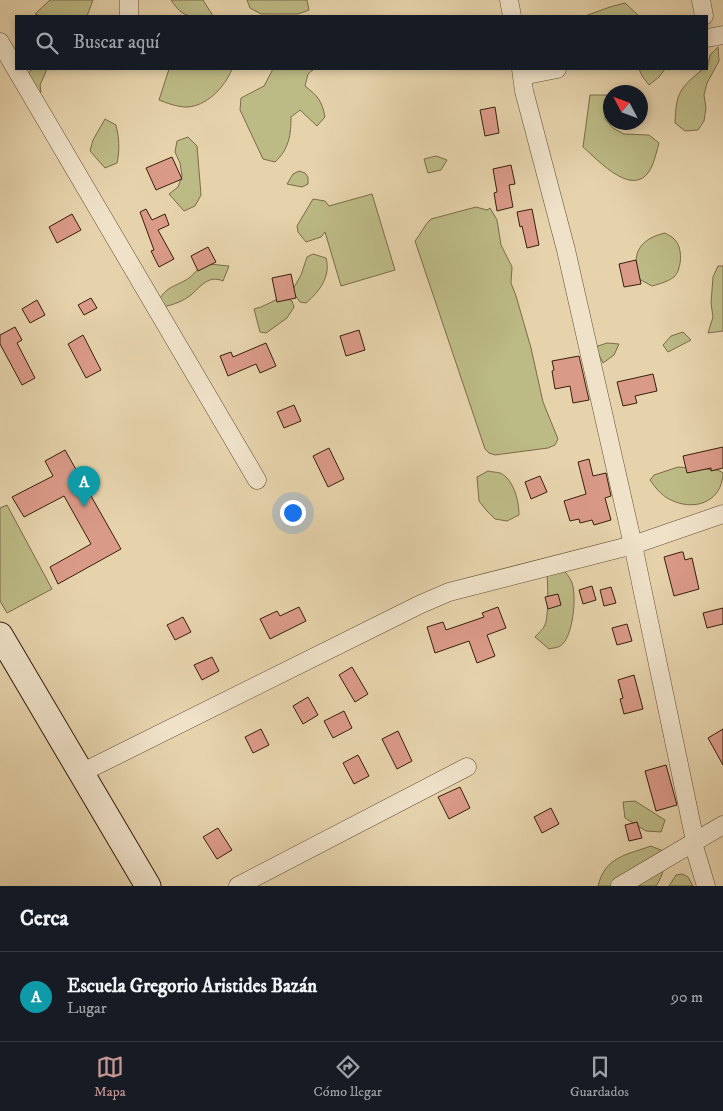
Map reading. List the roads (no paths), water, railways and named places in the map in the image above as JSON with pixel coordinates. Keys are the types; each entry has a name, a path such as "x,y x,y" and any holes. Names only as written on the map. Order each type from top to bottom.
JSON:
{"street":[{"path":"129,0 129,15"},
{"path":"509,0 512,15"},
{"path":"701,0 704,15"},
{"path":"708,37 723,35"},
{"path":"0,42 15,68"},
{"path":"16,70 257,480"},
{"path":"546,70 521,72 524,92 566,250 633,545 694,842 706,886"},
{"path":"81,773 421,604 449,592 633,545 723,514"},
{"path":"0,635 148,886"},
{"path":"238,886 467,767"},
{"path":"620,886 723,825"}],"place":[{"name":"Escuela Gregorio Aristides Bazán","path":"84,507"}]}
